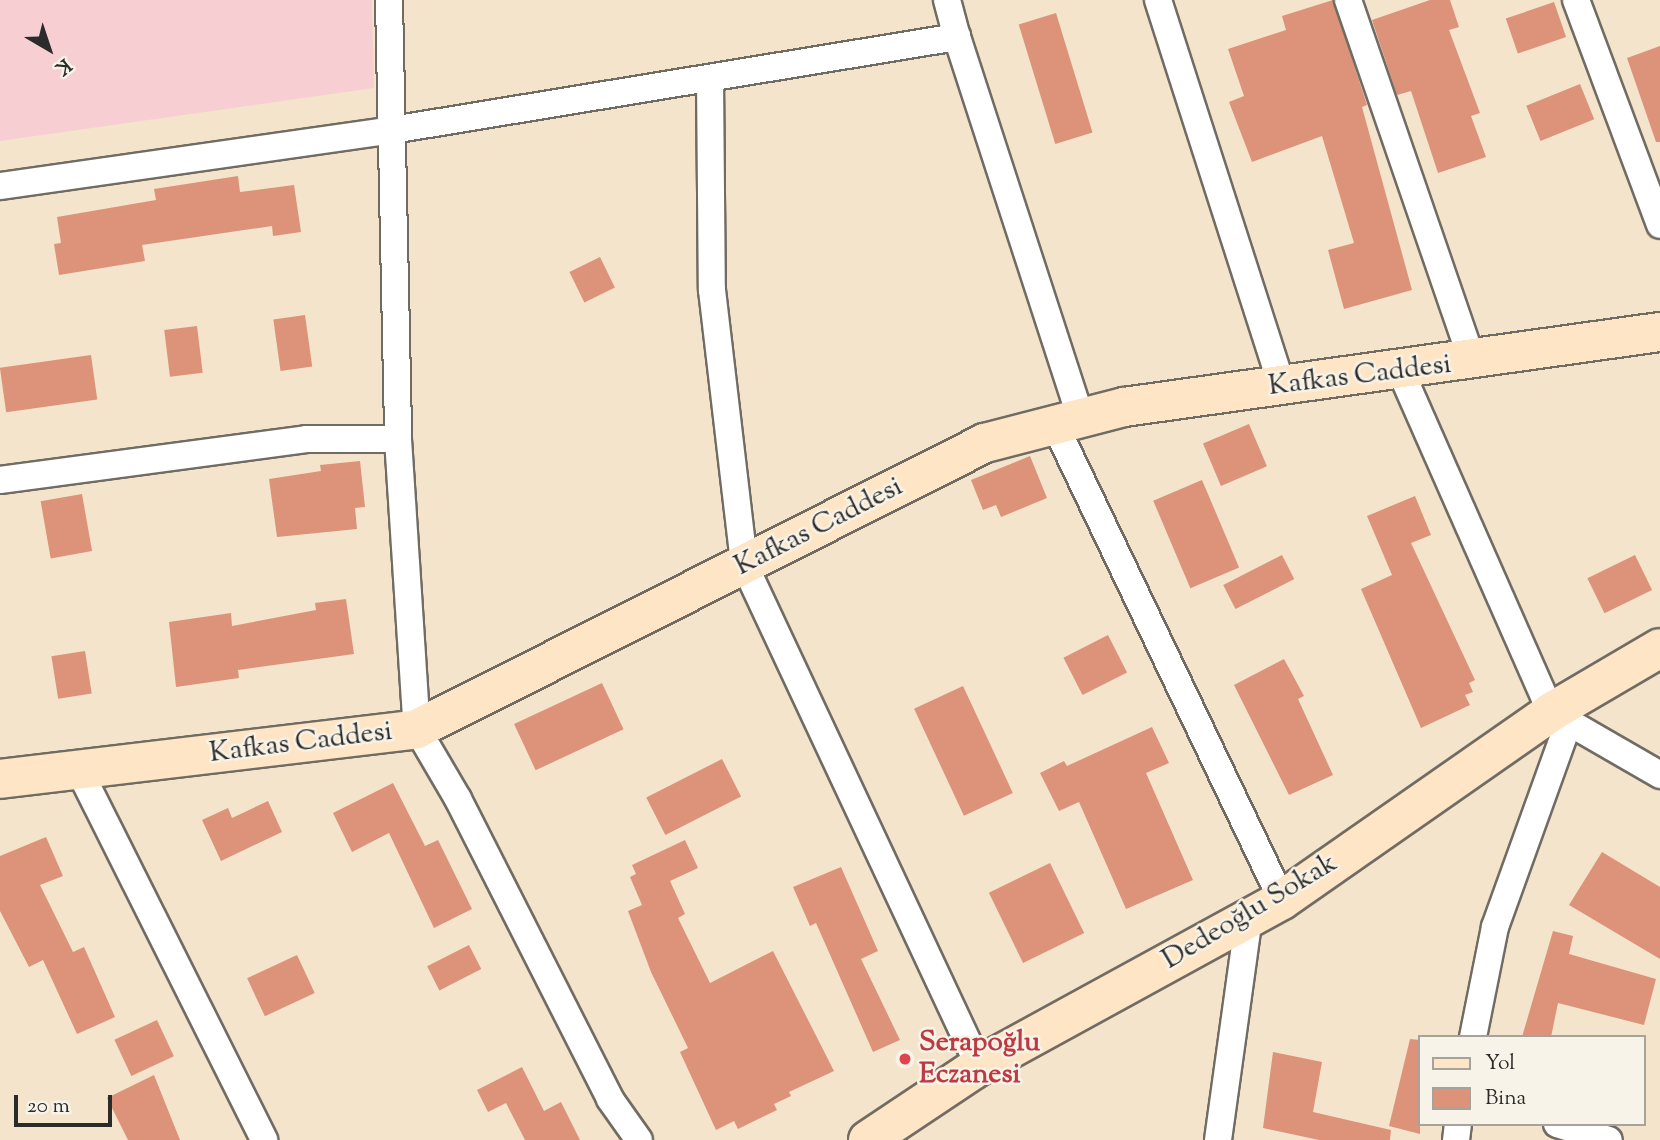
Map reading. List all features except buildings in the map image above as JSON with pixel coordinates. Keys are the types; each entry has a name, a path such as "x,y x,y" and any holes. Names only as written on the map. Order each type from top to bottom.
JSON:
{"street":[{"path":"390,0 398,439 417,729 458,799 610,1099 639,1140"},
{"path":"947,0 1068,421 1282,900"},
{"path":"1158,0 1282,386"},
{"path":"1348,0 1472,361"},
{"path":"1576,0 1660,225"},
{"path":"0,186 392,130 957,37"},
{"path":"710,78 712,290 744,564 979,1066"},
{"name":"Kafkas Caddesi","path":"0,779 417,729 985,443 1124,407 1472,361 1660,332"},
{"path":"1400,370 1560,717 1660,775"},
{"path":"0,480 306,439 398,439"},
{"name":"Dedeoğlu Sokak","path":"889,1134 979,1066 1282,900 1660,648"},
{"path":"1474,1035 1495,927 1560,717"},
{"path":"79,770 264,1140"},
{"path":"1218,1140 1249,917"},
{"path":"1564,1126 1609,1140"}],"shaded area":[{"path":"0,0 372,0 374,88 0,141"}],"place":[{"name":"Serapoğlu Eczanesi","path":"905,1059"}]}
